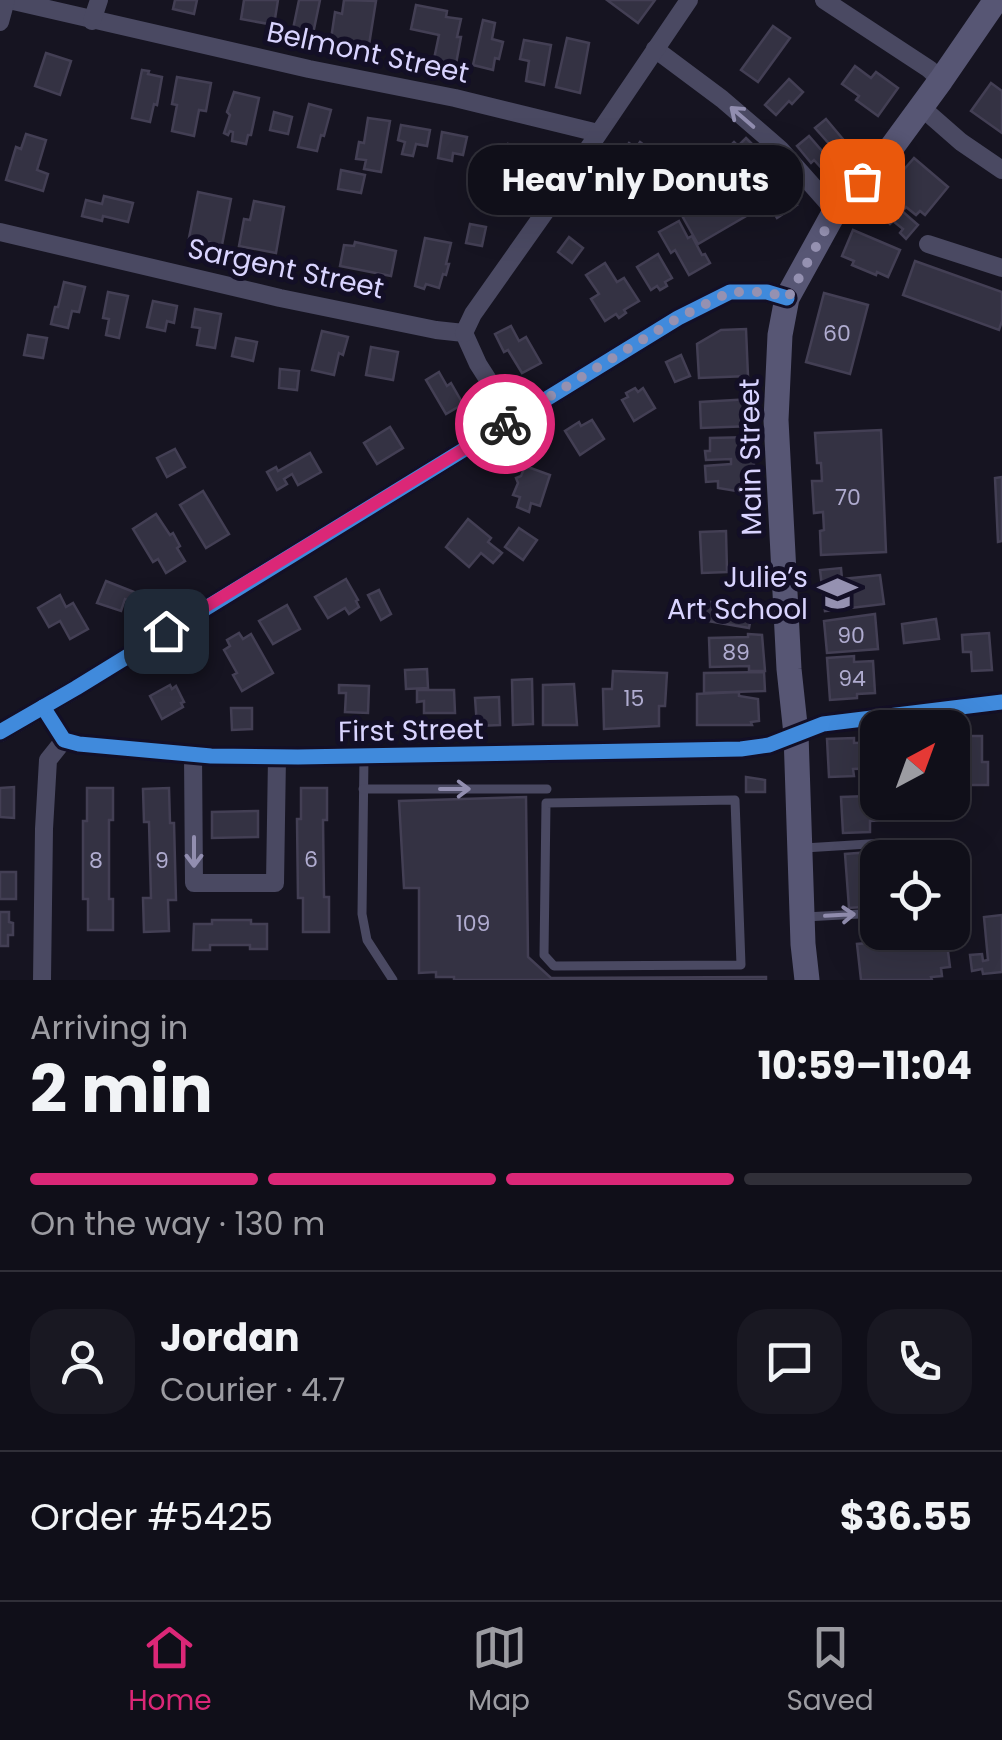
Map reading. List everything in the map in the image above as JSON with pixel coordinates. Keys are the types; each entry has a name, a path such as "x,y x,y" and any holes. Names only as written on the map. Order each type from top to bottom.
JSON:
{"main road":[{"name":"Main Street","path":"808,980 776,421 778,343 788,298 836,210 889,151 996,0"}],"street":[{"name":"Belmont Street","path":"8,0 455,98 598,134"},
{"path":"0,22 8,0"},
{"path":"92,21 99,0"},
{"path":"513,419 478,364 464,333 473,314 688,0"},
{"path":"824,0 941,80"},
{"path":"655,50 780,148 836,210"},
{"path":"921,107 961,142 1002,170"},
{"name":"Sargent Street","path":"0,232 280,298 464,333"},
{"path":"928,244 1002,268"},
{"path":"0,732 678,318 730,292 766,292 788,298"},
{"name":"First Street","path":"64,740 108,748 277,757 683,752 769,745 823,724 1002,702"},
{"path":"42,980 48,760 64,740 43,707"},
{"path":"193,754 194,883 275,882 277,757"}],"lane":[{"path":"364,754 362,914 368,940 393,980"},
{"path":"363,789 546,789"},
{"path":"736,800 742,964 554,966 544,954 546,804 736,800"},
{"path":"799,848 860,844"},
{"path":"802,917 860,914"}],"building":[{"path":"175,0 197,0 194,14 173,9"},
{"path":"244,0 278,0 274,25 241,19"},
{"path":"299,0 320,0 313,34 293,29"},
{"path":"344,0 376,1 369,45 331,39 335,12 342,14"},
{"path":"607,0 655,0 638,23"},
{"path":"416,5 447,11 446,17 461,19 456,64 434,59 439,35 411,29"},
{"path":"483,20 495,23 492,39 503,42 493,70 473,65"},
{"path":"773,26 790,38 758,82 741,70"},
{"path":"567,38 589,43 580,93 556,87"},
{"path":"524,40 551,45 544,85 526,81 529,61 520,59"},
{"path":"46,53 71,61 60,95 35,86"},
{"path":"855,66 871,78 876,72 898,88 878,116 842,84"},
{"path":"142,70 162,77 150,122 132,118"},
{"path":"177,77 211,83 206,111 199,110 194,136 172,131"},
{"path":"789,79 803,92 776,115 765,105"},
{"path":"991,83 1002,91 1002,133 971,111"},
{"path":"234,92 259,98 246,144 232,141 233,132 224,133"},
{"path":"309,104 331,110 317,151 298,147"},
{"path":"274,112 292,117 288,134 270,130"},
{"path":"368,118 390,121 381,172 364,169 366,160 356,159 359,142 364,143"},
{"path":"826,119 853,151 826,173 797,146 809,136 823,152 831,146 815,128"},
{"path":"401,125 430,130 427,146 416,144 413,156 402,154 405,142 398,140"},
{"path":"442,132 467,137 463,155 453,153 452,161 438,158"},
{"path":"26,134 46,140 37,170 48,174 43,191 6,180 16,147 21,149"},
{"path":"746,138 759,151 729,180 716,167 734,142 738,146"},
{"path":"640,142 673,167 660,184 621,154 629,143 636,148"},
{"path":"508,144 532,149 525,185 501,180"},
{"path":"701,145 709,151 702,159 709,164 696,180 682,168"},
{"path":"914,158 948,187 925,215 920,211 916,215 906,207 902,211 918,225 906,239 900,233 903,229 893,221 890,224 873,205"},
{"path":"751,168 757,168 769,187 780,179 797,205 777,218 770,206 763,211 742,179"},
{"path":"341,170 365,175 361,193 338,189"},
{"path":"614,173 633,187 629,191 644,202 636,214 623,205 627,199 623,197 618,205 605,197 609,191 604,187"},
{"path":"719,184 748,215 698,244 676,205"},
{"path":"198,192 231,199 222,245 189,238"},
{"path":"104,196 133,203 128,222 82,216 86,200 102,204"},
{"path":"254,201 284,207 276,253 239,246 244,219 250,220"},
{"path":"679,221 710,263 689,275 659,232"},
{"path":"470,224 486,227 482,246 466,243"},
{"path":"853,230 900,250 888,277 852,265 854,261 842,256"},
{"path":"569,237 583,248 572,263 558,252"},
{"path":"425,238 451,243 449,264 439,288 415,286"},
{"path":"355,242 396,251 391,276 340,266 344,245 354,246"},
{"path":"658,254 672,278 660,290 657,286 651,290 637,267"},
{"path":"915,261 1002,292 999,330 903,295"},
{"path":"605,263 617,282 624,278 639,301 619,318 616,314 605,321 591,299 599,294 586,275"},
{"path":"64,282 85,287 79,312 72,311 68,328 51,324"},
{"path":"108,292 128,296 119,338 106,335 109,319 103,318"},
{"path":"824,293 868,305 850,374 806,362"},
{"path":"153,301 177,306 174,323 167,321 165,331 147,327"},
{"path":"195,309 221,314 215,348 197,345 200,328 192,327"},
{"path":"511,326 519,341 526,337 541,363 522,373 495,334"},
{"path":"746,329 748,376 699,378 697,344 721,330"},
{"path":"322,331 348,337 334,375 312,370"},
{"path":"28,335 47,338 43,358 24,355"},
{"path":"236,338 257,342 253,361 232,356"},
{"path":"371,347 398,352 393,380 366,375"},
{"path":"681,355 690,376 675,382 666,362"},
{"path":"280,369 299,371 297,390 279,388"},
{"path":"439,372 463,404 446,414 426,380"},
{"path":"635,388 638,392 643,388 655,408 634,421 622,400"},
{"path":"751,399 752,426 701,428 700,402"},
{"path":"592,420 604,439 580,455 565,431 579,422 581,426"},
{"path":"390,427 403,448 377,464 364,443"},
{"path":"881,430 886,552 821,555 823,512 814,513 812,481 822,481 815,433"},
{"path":"753,437 755,494 718,488 718,481 706,482 705,466 731,464 731,459 706,460 710,438"},
{"path":"175,449 185,467 167,477 157,458"},
{"path":"310,453 321,472 298,485 292,474 284,479 287,484 277,490 267,472 276,467 278,471"},
{"path":"525,466 550,475 540,506 531,503 529,512 517,507 520,497 513,495 516,478"},
{"path":"1002,477 1002,541 998,542 995,478"},
{"path":"203,491 229,534 206,548 180,505"},
{"path":"156,514 170,535 173,533 185,561 166,573 158,559 153,562 133,529"},
{"path":"468,519 502,553 493,563 481,553 469,567 446,547"},
{"path":"519,528 537,540 523,560 505,547"},
{"path":"726,531 727,572 702,573 700,532"},
{"path":"841,568 842,579 880,575 884,604 825,611 820,570"},
{"path":"346,579 359,607 349,614 345,608 328,618 315,597"},
{"path":"106,581 134,592 131,601 125,599 121,611 97,603"},
{"path":"379,590 391,614 381,620 368,595"},
{"path":"60,595 66,607 73,603 88,629 70,639 60,621 49,627 38,608"},
{"path":"699,600 753,606 749,628 696,619"},
{"path":"287,605 300,629 273,644 259,621"},
{"path":"875,614 878,649 827,653 824,621"},
{"path":"936,619 939,639 904,643 902,624"},
{"path":"239,633 243,639 251,634 273,673 242,691 224,650 230,646 227,640"},
{"path":"989,633 992,670 972,671 971,652 963,652 962,635"},
{"path":"762,635 765,671 749,671 749,666 710,667 709,638"},
{"path":"854,656 854,662 873,661 875,693 830,700 827,658"},
{"path":"427,669 428,688 406,689 405,670"},
{"path":"613,671 667,673 659,726 604,729 603,689 612,689"},
{"path":"764,672 765,691 704,693 704,673"},
{"path":"532,679 533,724 513,725 512,680"},
{"path":"574,684 577,725 543,725 543,685"},
{"path":"170,685 172,689 176,686 183,707 162,719 150,696"},
{"path":"339,685 369,686 368,713 345,712 346,693 339,693"},
{"path":"417,690 454,690 455,713 424,713 424,701 417,702"},
{"path":"739,692 739,696 758,699 759,721 751,722 752,725 697,725 697,694"},
{"path":"499,697 500,725 477,726 475,698"},
{"path":"231,708 252,708 252,729 232,730"},
{"path":"970,736 982,736 982,762 988,762 988,785 970,785"},
{"path":"854,738 854,743 860,743 860,769 853,769 854,776 829,777 827,739"},
{"path":"746,777 765,780 765,792 746,792"},
{"path":"14,787 14,818 0,817 0,788"},
{"path":"87,788 113,788 109,899 113,899 113,930 88,930 88,899 83,899"},
{"path":"169,788 176,900 168,900 169,931 144,932 143,898 151,898 149,822 144,822 143,789"},
{"path":"301,788 327,788 327,820 323,820 324,897 329,897 329,932 303,932 303,898 298,898 297,819 301,819"},
{"path":"860,796 860,820 886,820 870,821 870,832 843,833 841,797"},
{"path":"526,797 528,957 551,978 766,980 454,980 436,977 436,972 419,973 419,888 404,888 399,801"},
{"path":"258,811 258,837 212,838 212,812"},
{"path":"860,853 860,907 849,908 845,854"},
{"path":"0,872 16,872 16,899 0,899"},
{"path":"0,912 9,912 9,922 13,923 8,946 0,946"},
{"path":"1002,915 1002,972 972,971 970,955 982,954 983,961 988,960 984,917"},
{"path":"212,920 267,924 267,949 210,945 210,950 193,950 194,924 212,924"},
{"path":"857,944 860,950 948,950 950,967 941,968 942,976 931,977 932,980 861,980"}],"cycle path":[{"path":"0,732 678,318 730,292 767,292 787,298"},
{"path":"43,707 64,740 79,744 211,756 298,757 741,749 769,745 823,724 1002,702"}],"way so far":[{"path":"505,424 678,318 730,292 766,292 788,298 836,210 862,181"}],"place":[{"name":"Heav'nly Donuts","path":"862,181"},
{"name":"Julie’s Art School","path":"838,593"}],"route":[{"path":"166,631 505,424"}]}
